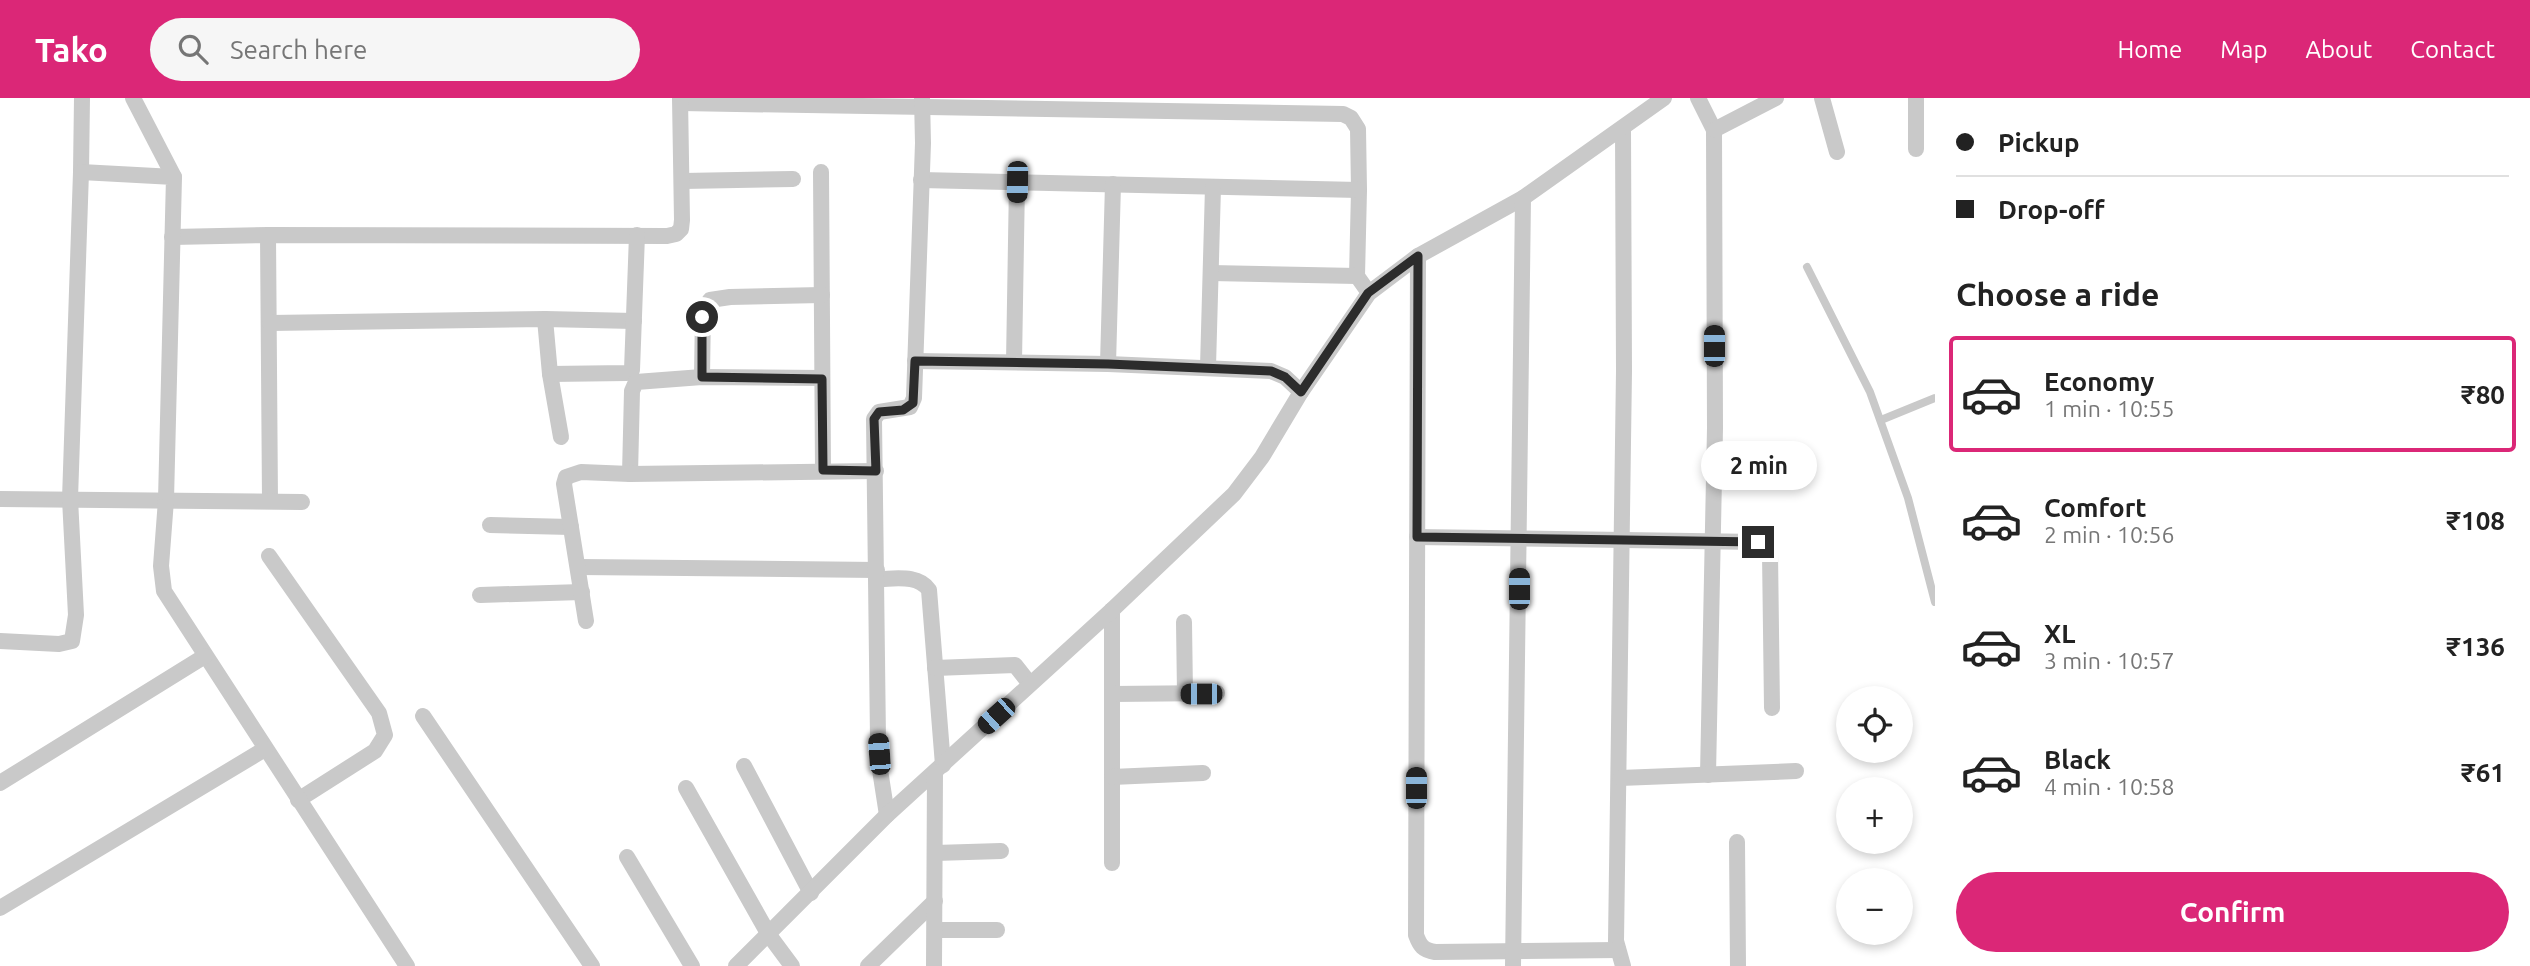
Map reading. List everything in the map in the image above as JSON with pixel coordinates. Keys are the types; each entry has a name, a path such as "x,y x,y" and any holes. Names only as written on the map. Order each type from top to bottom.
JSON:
{"street":[{"path":"0,641 59,644 72,641 74,637 76,615 70,499 82,98"},
{"path":"133,98 174,177 166,500 161,566 164,591 407,966"},
{"path":"736,966 887,815 1112,610 1234,494 1262,457 1301,392 1368,293 1418,256 1523,198 1664,98"},
{"path":"1698,98 1714,131 1715,428 1708,775"},
{"path":"1714,131 1776,98"},
{"path":"1822,98 1837,152"},
{"path":"1916,98 1916,149"},
{"path":"172,237 268,234 667,236 678,233 682,220 681,100 1063,103 1343,114 1351,118 1358,128 1357,276 1368,293"},
{"path":"887,815 878,739 874,419 879,412 903,410 913,403 922,102"},
{"path":"1623,129 1618,950 1623,966"},
{"path":"81,172 174,177"},
{"path":"821,172 823,470"},
{"path":"683,181 793,179"},
{"path":"921,180 1359,190"},
{"path":"1014,362 1017,182"},
{"path":"1108,364 1113,184"},
{"path":"1208,367 1213,187"},
{"path":"1513,958 1523,198"},
{"path":"268,234 270,502"},
{"path":"550,374 630,372 633,365 637,235"},
{"path":"1418,256 1415,927 1420,945 1446,959 1587,958 1618,950"},
{"path":"1211,273 1357,276"},
{"path":"702,377 702,310 710,300 730,297 822,295"},
{"path":"270,323 545,319 634,321"},
{"path":"545,319 550,374 561,437"},
{"path":"915,361 1108,364 1271,371 1285,377 1301,392"},
{"path":"630,474 632,391 634,384 642,380 702,377 822,379"},
{"path":"586,621 564,484 566,477 581,472 630,474 876,471"},
{"path":"0,499 302,502"},
{"path":"490,525 571,527"},
{"path":"1417,537 1758,542 1770,553 1772,708"},
{"path":"269,556 379,713 385,735 376,751 298,800"},
{"path":"579,567 877,574 913,579 926,585 930,598 939,769 933,966"},
{"path":"480,595 582,592"},
{"path":"1112,610 1112,863"},
{"path":"1184,622 1185,694"},
{"path":"0,783 205,656"},
{"path":"934,668 1014,665 1030,684"},
{"path":"1112,694 1217,693"},
{"path":"423,716 592,966"},
{"path":"0,908 265,749"},
{"path":"744,766 811,893"},
{"path":"1620,778 1796,771"},
{"path":"1112,777 1203,773"},
{"path":"686,788 769,935 792,966"},
{"path":"1737,842 1738,966"},
{"path":"935,853 1001,851"},
{"path":"627,858 692,966"},
{"path":"868,966 935,901"},
{"path":"934,930 997,930"}],"lane":[{"path":"1807,267 1870,391 1931,567 1935,602"},
{"path":"1881,420 1935,398"}],"route":[{"path":"702,317 702,377 822,379 823,470 876,471 874,419 879,412 903,410 913,403 915,361 1108,364 1271,371 1285,377 1301,392 1368,293 1418,256 1417,537 1758,542"}]}
